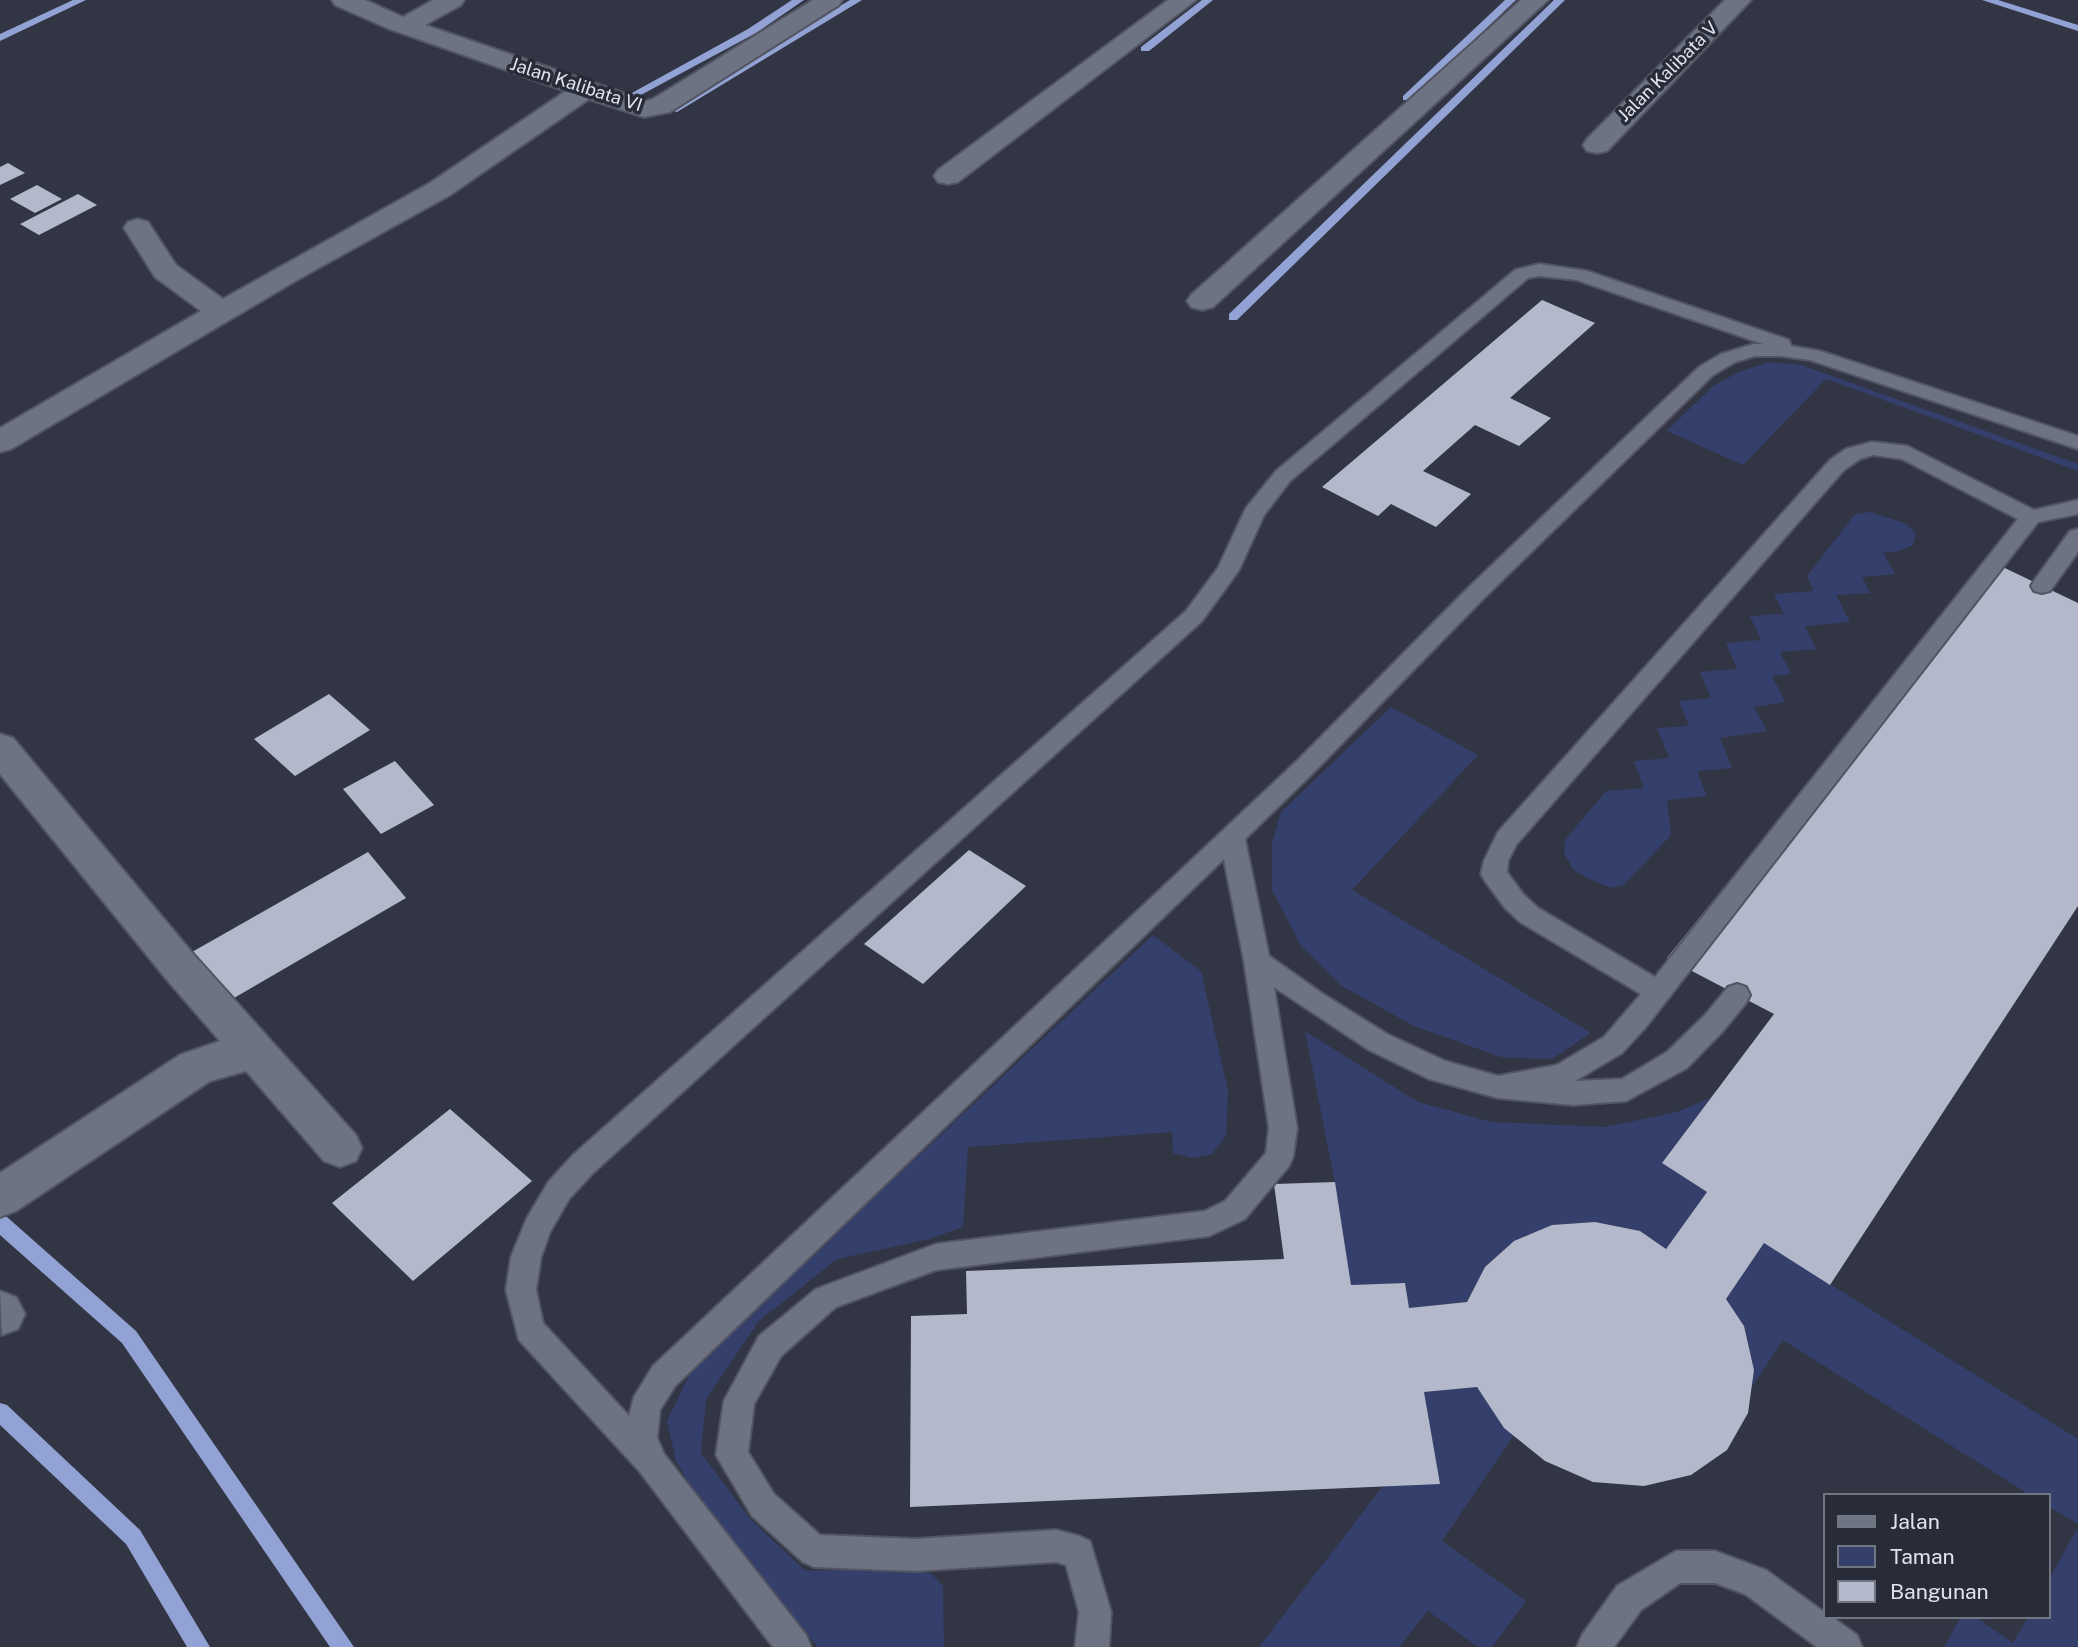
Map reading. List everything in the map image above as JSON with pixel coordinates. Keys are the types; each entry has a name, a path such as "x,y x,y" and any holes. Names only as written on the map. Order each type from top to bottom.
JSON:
{"street":[{"name":"Jalan Kalibata VI","path":"344,0 404,26 584,90 638,108 653,109 831,0"},
{"path":"404,26 452,0"},
{"path":"948,176 1184,0"},
{"path":"1202,301 1536,0"},
{"name":"Jalan Kalibata V","path":"1597,145 1739,0"},
{"path":"0,442 287,274 440,189 584,90"},
{"path":"138,229 166,271 223,313"},
{"path":"0,748 181,968 340,1148"},
{"path":"0,1197 195,1068 219,1059 256,1052"}],"lane":[{"path":"794,1647 653,1464 530,1330 521,1290 526,1257 537,1227 559,1190 583,1164 1194,616 1228,570 1254,513 1283,477 1522,274 1531,272 1558,271 1580,275 2078,443"},
{"path":"653,1464 642,1438 645,1407 664,1376 1307,765 1483,586 1706,372 1728,358 1754,350 1782,350 1813,355"},
{"path":"1657,991 1529,915 1514,901 1494,874 1496,861 1507,838 1838,465 1853,454 1872,448 1907,453 2031,517 2078,507"},
{"path":"1498,1087 1563,1075 1613,1045 2031,517"},
{"path":"2042,586 2078,536"},
{"path":"1092,1647 1095,1612 1079,1552 1056,1546 915,1555 814,1551 763,1505 732,1455 739,1401 770,1346 826,1298 936,1257 1209,1223 1236,1210 1279,1157 1283,1128 1257,961 1232,835"},
{"path":"1257,961 1314,1003 1378,1042 1439,1071 1498,1087 1573,1093 1626,1090 1676,1060 1715,1022 1737,995"},
{"path":"1594,1647 1629,1598 1676,1567 1715,1567 1755,1581 1845,1647"}],"green space":[{"path":"1768,362 1801,365 2078,464 2078,471 1826,379 1743,465 1667,431 1713,386 1737,373"},
{"path":"1870,512 1904,523 1916,533 1913,545 1899,551 1883,553 1895,574 1862,577 1870,593 1836,595 1850,622 1805,626 1816,649 1780,652 1791,674 1772,676 1785,702 1754,707 1767,731 1720,738 1732,768 1697,771 1707,796 1667,800 1671,835 1624,885 1611,888 1574,870 1564,854 1565,840 1606,791 1644,788 1634,761 1669,758 1657,728 1689,726 1679,701 1711,698 1700,672 1737,669 1726,643 1761,640 1750,616 1784,614 1774,594 1814,591 1807,576 1855,514"},
{"path":"1391,707 1478,755 1352,890 1591,1033 1552,1059 1501,1057 1414,1026 1342,986 1301,946 1272,890 1272,843 1281,812"},
{"path":"1153,935 1201,971 1228,1091 1226,1136 1212,1154 1192,1158 1173,1153 1172,1132 968,1147 963,1227 929,1239 837,1259 759,1321 706,1399 701,1453 751,1520 806,1571 925,1567 943,1586 944,1647 818,1647 711,1521 676,1461 667,1421 692,1369"},
{"path":"1305,1031 1418,1102 1492,1122 1605,1127 1677,1112 1710,1098 1662,1163 1707,1192 1666,1249 1640,1231 1595,1222 1552,1225 1514,1241 1485,1267 1467,1302 1409,1308 1405,1283 1351,1285 1335,1182"},
{"path":"1764,1243 2078,1439 2078,1524 2050,1507 2050,1493 2027,1493 1783,1340 1752,1387 1754,1370 1744,1326 1726,1299"},
{"path":"1477,1387 1514,1435 1442,1541 1526,1601 1492,1647 1478,1647 1428,1611 1399,1647 1259,1647 1383,1486 1424,1392"},
{"path":"2078,1527 2078,1647 1944,1647 1960,1619 1978,1619 2013,1643 2027,1619 2050,1619 2050,1577"}],"building":[{"path":"8,163 25,173 0,185 0,167"},
{"path":"37,185 62,199 35,213 10,199"},
{"path":"78,194 97,205 39,235 20,224"},
{"path":"1542,300 1595,323 1510,398 1551,418 1519,446 1475,425 1423,471 1471,494 1436,527 1391,504 1378,516 1322,487"},
{"path":"1988,560 2078,603 2078,906 1830,1285 1764,1243 1726,1299 1744,1326 1754,1370 1748,1413 1727,1450 1691,1475 1644,1486 1593,1482 1545,1461 1504,1428 1477,1387 1424,1392 1440,1484 910,1507 911,1316 967,1314 966,1271 1284,1259 1274,1184 1335,1182 1351,1285 1405,1283 1409,1308 1467,1302 1485,1267 1514,1241 1552,1225 1595,1222 1640,1231 1666,1249 1707,1192 1662,1163 1774,1014 1667,958"},
{"path":"329,694 370,730 295,776 254,739"},
{"path":"395,761 434,805 381,834 343,789"},
{"path":"969,850 1026,886 923,984 864,944"},
{"path":"368,852 406,898 222,1005 185,956"},
{"path":"450,1109 532,1181 413,1281 332,1203"}],"waterway":[{"path":"0,38 81,0"},
{"path":"635,94 752,31 799,0"},
{"path":"673,110 857,0"},
{"path":"1145,49 1208,0"},
{"path":"1407,98 1511,0"},
{"path":"1233,317 1560,0"},
{"path":"1987,0 2078,28"},
{"path":"0,1223 129,1337 343,1647"},
{"path":"0,1412 133,1537 199,1647"}]}
